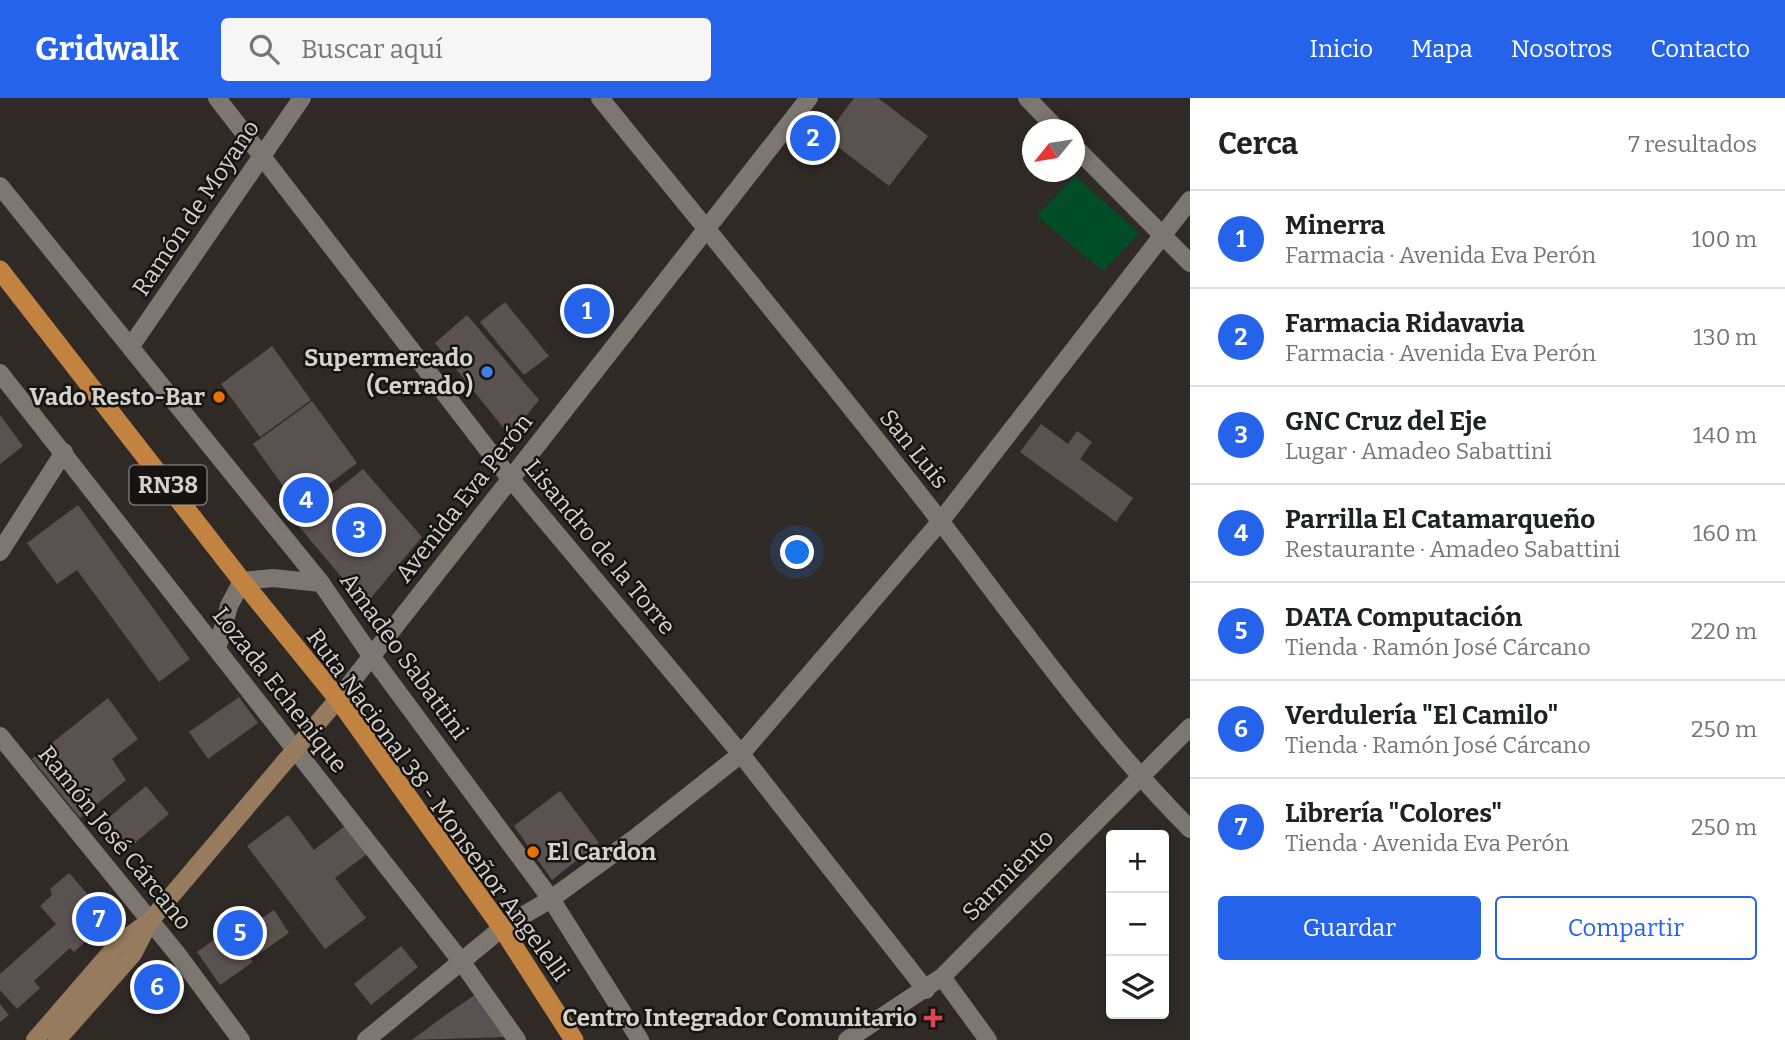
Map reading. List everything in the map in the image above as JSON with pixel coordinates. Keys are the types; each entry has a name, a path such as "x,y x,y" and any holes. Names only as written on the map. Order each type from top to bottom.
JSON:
{"highway":[{"name":"Ruta Nacional 38 - Monseñor Angelelli","path":"0,270 242,581 338,699 502,928 574,1040"}],"main road":[{"name":"Avenida Eva Perón","path":"57,1040 133,954 150,921 338,699"},
{"name":"Avenida Eva Perón","path":"35,1040 118,944 150,921"}],"street":[{"name":"Lisandro de la Torre","path":"217,98 509,477 740,754 926,990"},
{"name":"Ramón de Moyano","path":"131,346 260,155 302,98"},
{"name":"San Luis","path":"600,98 940,522 1043,660 1139,777 1190,829"},
{"name":"Avenida Eva Perón","path":"338,699 509,477 708,231 809,98"},
{"path":"1027,98 1047,119"},
{"path":"1085,157 1190,263"},
{"name":"Amadeo Sabattini","path":"0,186 321,583 372,657 551,899 640,1040"},
{"path":"366,1040 502,928 551,899 635,838 740,754 940,522 1190,200"},
{"name":"Lozada Echenique","path":"0,373 461,961 517,1040"},
{"path":"0,552 64,452"},
{"path":"217,649 229,606 242,581 272,578 321,583"},
{"name":"Sarmiento","path":"847,1040 942,977 1190,727"},
{"name":"Ramón José Cárcano","path":"0,736 150,921 241,1040"},
{"path":"942,977 988,1040"}],"green space":[{"path":"1069,182 1082,182 1139,233 1103,271 1037,216"}],"building":[{"path":"854,98 878,98 928,136 889,186 825,137"},
{"path":"505,302 549,356 524,375 480,322"},
{"name":"Supermercado (Cerrado)","path":"467,315 539,400 510,436 435,343"},
{"path":"272,346 311,400 260,437 221,384"},
{"path":"312,401 357,463 298,507 253,444"},
{"path":"0,415 23,446 0,464"},
{"path":"1041,424 1068,444 1077,431 1092,442 1080,459 1133,498 1116,522 1020,452"},
{"path":"363,469 422,537 365,605 296,523"},
{"path":"78,505 190,659 159,682 77,570 57,584 27,543"},
{"path":"239,697 258,723 208,759 189,732"},
{"path":"108,698 138,739 112,759 126,780 80,818 32,759"},
{"path":"146,786 169,814 124,852 101,824"},
{"path":"560,791 599,843 552,880 514,826"},
{"path":"288,815 314,850 345,826 367,854 335,878 366,918 325,949 247,846"},
{"path":"69,873 106,915 86,933 88,939 74,952 70,948 34,981 40,988 17,1009 0,990 0,974 56,924 40,906 52,895 50,889"},
{"path":"274,910 289,933 256,956 240,933"},
{"path":"230,928 253,962 220,985 197,952"},
{"path":"401,946 418,967 371,1005 354,984"},
{"path":"476,994 506,1037 412,1040 440,1019"},
{"path":"0,1004 9,1015 0,1022"}],"place":[{"name":"Farmacia Ridavavia","path":"813,138"},
{"name":"Minerra","path":"587,311"},
{"name":"Supermercado (Cerrado)","path":"487,372"},
{"name":"Vado Resto-Bar","path":"219,397"},
{"name":"Parrilla El Catamarqueño","path":"306,500"},
{"name":"GNC Cruz del Eje","path":"359,530"},
{"name":"El Cardon","path":"533,852"},
{"name":"Librería \"Colores\"","path":"99,919"},
{"name":"DATA Computación","path":"240,933"},
{"name":"Verdulería \"El Camilo\"","path":"157,987"},
{"name":"Centro Integrador Comunitario","path":"933,1018"}]}
